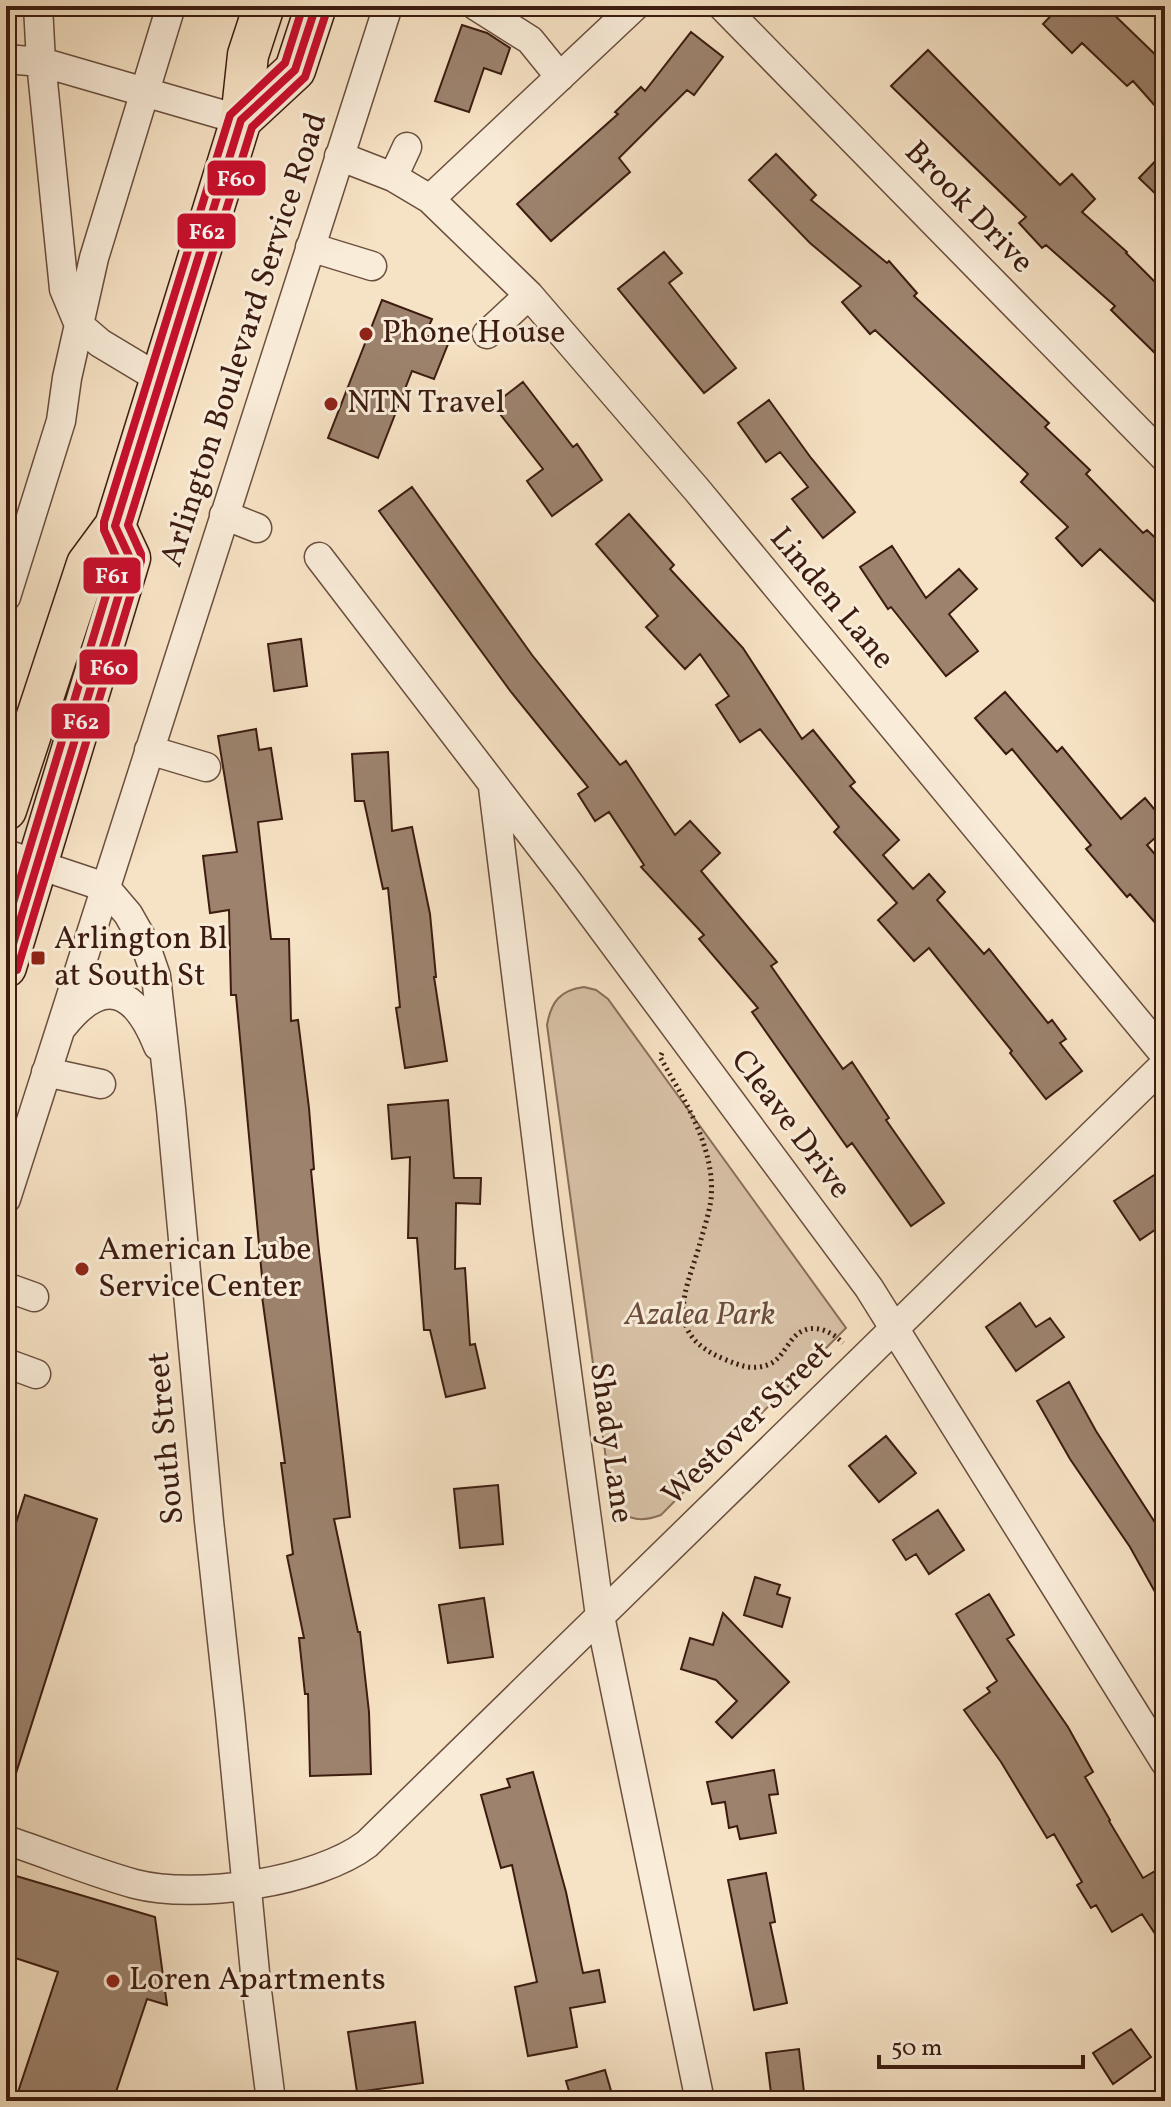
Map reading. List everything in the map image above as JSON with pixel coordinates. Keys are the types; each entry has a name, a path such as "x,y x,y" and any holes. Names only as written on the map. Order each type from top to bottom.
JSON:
{"highway":[{"path":"6,810 87,564 115,526 241,120 248,55 264,6"},
{"path":"241,120 295,70 316,6"},
{"path":"6,967 22,860 130,558 115,526"}],"street":[{"path":"6,597 61,421 94,258 171,6"},
{"name":"Arlington Boulevard Service Road","path":"6,1199 388,6"},
{"path":"476,6 530,40 560,77"},
{"path":"430,199 635,6"},
{"name":"Brook Drive","path":"722,6 1165,458"},
{"path":"45,7 41,62 64,289 79,325 100,343 160,379"},
{"path":"6,59 41,62 241,120"},
{"path":"393,177 407,147"},
{"name":"Linden Lane","path":"339,156 393,177 430,199 529,295 697,490 1165,1055"},
{"path":"310,247 372,266"},
{"path":"487,334 529,295"},
{"path":"224,515 257,528"},
{"name":"Cleave Drive","path":"319,557 568,882 869,1288 1165,1762"},
{"path":"149,750 206,767"},
{"name":"Shady Lane","path":"493,787 552,1263 600,1616 700,2101"},
{"path":"22,860 105,887"},
{"name":"South Street","path":"105,887 125,908 145,944 156,976 256,1983 271,2101"},
{"path":"60,1030 77,1009 98,995 112,994 124,998 143,1014 167,1068"},
{"name":"Westover Street","path":"6,1840 137,1885 197,1890 248,1885 324,1868 350,1856 367,1844 1165,1064"},
{"path":"46,1072 101,1084"},
{"path":"6,1287 34,1297"},
{"path":"6,1363 36,1374"}],"path":[{"path":"677,1029 665,1044 660,1057 687,1104 708,1155 711,1196 684,1296 684,1325 695,1341 717,1356 747,1369 772,1363 798,1333 819,1328 835,1335 861,1361"}],"green space":[{"name":"Azalea Park","path":"584,987 596,990 608,999 846,1328 661,1515 645,1519 631,1518 625,1514 611,1496 547,1025 558,998"}],"building":[{"path":"1060,6 1105,6 1165,64 1165,117 1133,81 1127,86 1082,43 1072,53 1043,24"},
{"path":"462,25 487,33 510,48 501,74 484,68 469,112 435,101"},
{"path":"691,32 723,57 694,95 687,90 619,158 630,172 551,241 517,204 618,114 615,112 641,87 645,91"},
{"path":"928,50 1060,185 1072,174 1095,199 1082,212 1127,252 1165,292 1165,363 1111,310 1115,306 1046,245 1042,248 1019,223 1026,217 891,86"},
{"path":"1165,151 1165,203 1139,178"},
{"path":"776,154 816,195 811,200 887,263 889,261 917,293 914,296 1049,423 1045,427 1090,470 1086,474 1143,533 1147,530 1165,547 1165,612 1100,549 1082,566 1056,538 1068,527 1021,482 1028,474 875,330 870,334 842,302 861,286 810,243 749,180"},
{"path":"664,252 682,273 669,283 736,368 704,393 618,289"},
{"path":"382,300 432,319 425,335 448,344 434,379 412,371 378,458 328,438"},
{"path":"523,382 573,447 577,444 602,480 552,516 527,481 543,469 493,405"},
{"path":"769,400 855,512 823,538 792,499 808,487 780,452 766,462 738,423"},
{"path":"412,487 532,655 620,765 626,761 675,835 690,821 720,853 701,871 777,962 771,966 843,1069 852,1062 889,1118 886,1120 944,1203 911,1226 852,1143 847,1147 752,1012 758,1008 699,939 704,935 641,867 644,865 609,812 595,821 578,794 588,787 511,692 379,511"},
{"path":"629,514 674,565 670,569 743,648 802,739 813,730 855,782 850,786 899,840 883,855 913,889 929,874 945,892 937,900 984,954 989,949 1048,1023 1052,1020 1066,1039 1060,1043 1082,1071 1046,1099 1010,1053 1012,1051 929,948 914,961 878,920 897,903 834,832 839,827 760,729 740,742 716,705 729,696 700,654 685,669 646,627 658,616 596,544"},
{"path":"892,546 926,598 959,569 977,589 949,614 978,651 946,676 891,607 888,609 860,567"},
{"path":"301,639 307,686 274,691 268,644"},
{"path":"1005,692 1057,752 1062,747 1121,819 1145,798 1165,822 1165,829 1147,845 1165,866 1165,934 1130,894 1127,897 1086,849 1091,845 1012,749 1006,754 975,718"},
{"path":"256,729 259,750 271,748 282,819 258,822 271,939 289,939 291,1021 298,1020 309,1108 319,1251 350,1517 334,1519 360,1632 369,1712 371,1774 310,1776 308,1694 305,1694 299,1638 304,1638 287,1556 293,1554 281,1463 285,1463 261,1289 236,995 231,995 229,910 210,913 203,856 237,852 218,736"},
{"path":"388,752 392,831 412,827 430,914 434,977 447,1061 405,1068 396,1008 400,1007 388,888 383,889 364,801 355,801 352,754"},
{"path":"448,1100 454,1178 481,1178 480,1204 456,1203 455,1269 465,1268 470,1345 475,1344 485,1388 446,1397 430,1330 424,1330 417,1238 408,1238 410,1157 392,1159 388,1105"},
{"path":"1165,1168 1165,1223 1140,1240 1114,1201"},
{"path":"1020,1303 1036,1327 1050,1318 1064,1337 1016,1371 986,1327"},
{"path":"1069,1382 1096,1431 1165,1538 1165,1610 1130,1547 1070,1459 1037,1401"},
{"path":"886,1436 916,1473 879,1502 849,1466"},
{"path":"498,1485 503,1544 460,1548 454,1489"},
{"path":"25,1495 97,1519 11,1789 6,1788 6,1554"},
{"path":"938,1510 964,1550 929,1574 916,1554 906,1560 893,1540"},
{"path":"755,1577 780,1585 777,1594 790,1598 782,1627 744,1615"},
{"path":"989,1594 1014,1635 1007,1639 1068,1727 1093,1772 1085,1777 1143,1878 1155,1871 1165,1887 1165,1949 1142,1914 1112,1932 1096,1905 1091,1908 1077,1885 1082,1882 1054,1834 1047,1838 1001,1762 964,1710 990,1692 987,1688 997,1681 956,1614"},
{"path":"484,1598 493,1657 448,1663 439,1605"},
{"path":"723,1613 789,1682 732,1738 716,1722 737,1701 716,1680 681,1669 690,1638 713,1645"},
{"path":"774,1770 778,1794 769,1795 776,1833 740,1839 737,1826 729,1828 725,1802 712,1804 707,1782"},
{"path":"533,1772 566,1892 583,1973 599,1970 605,2002 570,2008 577,2047 528,2056 515,1987 537,1982 512,1865 501,1868 481,1795 510,1787 507,1779"},
{"name":"Loren Apartments","path":"6,1873 155,1917 167,2005 147,1999 113,2101 15,2101 58,1972 6,1955"},
{"path":"766,1873 775,1922 770,1923 787,2003 754,2010 728,1880"},
{"path":"415,2022 423,2083 357,2092 348,2032"},
{"path":"1131,2029 1151,2057 1113,2084 1093,2053"},
{"path":"799,2049 805,2101 772,2101 766,2053"},
{"path":"605,2070 614,2101 572,2101 566,2081"}],"transit line":[{"name":"F61","path":"6,926 117,559 104,530 104,522 230,115 285,63 303,6"},
{"name":"F62","path":"6,967 130,558 115,526 241,120 295,70 316,6"},
{"name":"F60","path":"17,970 141,561 128,525 252,127 305,77 327,10"}],"place":[{"name":"Phone House","path":"366,334"},
{"name":"NTN Travel","path":"331,404"},
{"name":"Arlington Bl at South St","path":"38,958"},
{"name":"American Lube Service Center","path":"82,1269"},
{"name":"Loren Apartments","path":"113,1981"}]}
